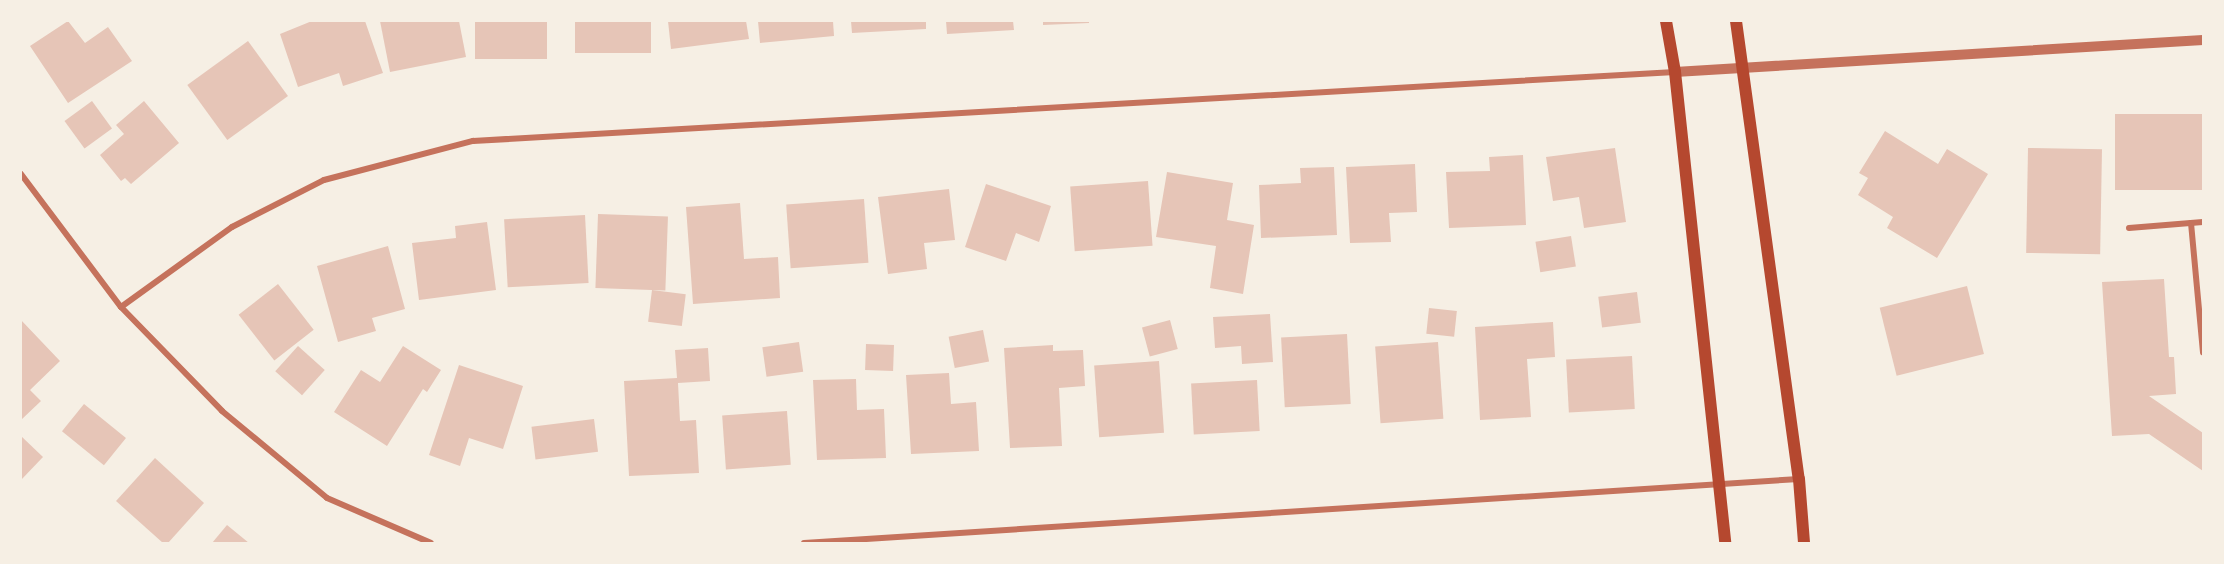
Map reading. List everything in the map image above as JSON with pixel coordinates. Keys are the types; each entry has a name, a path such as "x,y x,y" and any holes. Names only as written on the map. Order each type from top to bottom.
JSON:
{"main road":[{"path":"1666,21 1675,72 1725,543"},
{"path":"1736,21 1799,479 1804,543"}],"street":[{"path":"121,307 232,227 324,180 473,141 2203,40"},
{"path":"21,174 121,307 222,411 327,498 431,543"},
{"path":"2129,228 2203,222"},
{"path":"2191,223 2203,352"},
{"path":"804,543 1799,479"}],"building":[{"path":"68,21 85,43 108,27 132,61 68,103 30,46"},
{"path":"312,21 365,21 383,73 343,86 339,73 298,87 280,34"},
{"path":"380,21 459,21 466,57 390,72"},
{"path":"475,21 547,21 547,59 475,59"},
{"path":"575,21 651,21 651,53 575,53"},
{"path":"668,21 746,21 749,39 671,49"},
{"path":"758,21 833,21 834,36 760,43"},
{"path":"851,21 926,21 926,29 852,33"},
{"path":"946,21 1013,21 1014,30 947,34"},
{"path":"1043,21 1089,21 1089,23 1043,25"},
{"path":"248,41 288,96 227,140 187,85"},
{"path":"92,101 112,129 84,148 64,121"},
{"path":"144,101 179,143 131,184 125,178 121,181 100,155 124,134 116,125"},
{"path":"2115,114 2203,114 2203,190 2115,190"},
{"path":"1885,131 1938,164 1947,149 1988,174 1937,258 1887,228 1893,217 1858,195 1868,178 1859,173"},
{"path":"1615,148 1626,222 1584,228 1579,197 1553,201 1546,157"},
{"path":"2028,148 2102,149 2100,254 2026,253"},
{"path":"1523,155 1526,225 1449,228 1446,172 1490,171 1489,157"},
{"path":"1415,164 1417,212 1389,213 1391,242 1350,243 1346,167"},
{"path":"1334,167 1337,235 1261,238 1259,185 1301,183 1300,168"},
{"path":"1167,172 1233,183 1227,220 1254,225 1243,294 1210,288 1216,246 1156,237"},
{"path":"1148,181 1153,246 1075,251 1070,186"},
{"path":"986,184 1051,206 1039,242 1016,233 1006,261 965,247"},
{"path":"949,189 955,240 924,243 927,269 888,274 878,197"},
{"path":"864,199 868,263 791,268 786,204"},
{"path":"740,203 744,259 778,257 780,298 693,304 686,207"},
{"path":"598,214 668,216 665,290 595,288"},
{"path":"585,215 589,283 508,287 504,219"},
{"path":"487,222 496,290 419,300 412,243 456,238 455,226"},
{"path":"1571,236 1576,267 1540,272 1535,242"},
{"path":"388,246 405,309 372,318 376,331 338,342 317,266"},
{"path":"2164,279 2169,357 2174,357 2176,394 2149,396 2203,433 2203,471 2149,434 2112,436 2102,282"},
{"path":"278,284 314,330 274,360 239,315"},
{"path":"1967,286 1984,354 1897,376 1880,308"},
{"path":"652,290 686,294 682,326 648,322"},
{"path":"1637,292 1641,323 1602,328 1598,297"},
{"path":"1429,308 1457,311 1454,337 1426,334"},
{"path":"1270,314 1273,362 1242,364 1241,346 1215,348 1213,317"},
{"path":"21,320 60,361 30,390 41,401 21,420"},
{"path":"1170,320 1178,349 1150,356 1142,328"},
{"path":"1553,322 1555,357 1527,359 1531,417 1480,420 1475,327"},
{"path":"983,330 989,361 955,368 949,337"},
{"path":"1347,334 1351,404 1285,407 1281,337"},
{"path":"799,342 803,372 767,377 762,347"},
{"path":"1438,342 1443,419 1381,423 1375,346"},
{"path":"866,344 894,345 893,371 865,370"},
{"path":"1053,345 1053,351 1083,350 1085,386 1059,388 1062,446 1010,448 1004,348"},
{"path":"298,346 325,370 302,395 275,371"},
{"path":"403,346 441,370 427,392 423,389 387,446 334,412 361,370 380,382"},
{"path":"708,348 710,381 678,383 680,421 696,420 699,473 629,476 624,381 677,378 675,350"},
{"path":"1632,356 1635,409 1569,412 1566,359"},
{"path":"1159,361 1164,433 1099,437 1094,366"},
{"path":"459,365 523,386 503,449 469,438 460,466 429,455"},
{"path":"949,373 951,404 976,402 979,451 911,454 906,375"},
{"path":"856,379 857,410 884,409 886,458 817,460 813,380"},
{"path":"1257,380 1260,431 1194,434 1191,383"},
{"path":"84,404 126,438 104,465 62,431"},
{"path":"787,411 791,465 726,469 722,416"},
{"path":"594,419 598,452 535,459 531,427"},
{"path":"21,436 43,457 21,480"},
{"path":"155,458 204,503 168,543 163,543 116,501"},
{"path":"227,525 249,543 212,543"}]}
